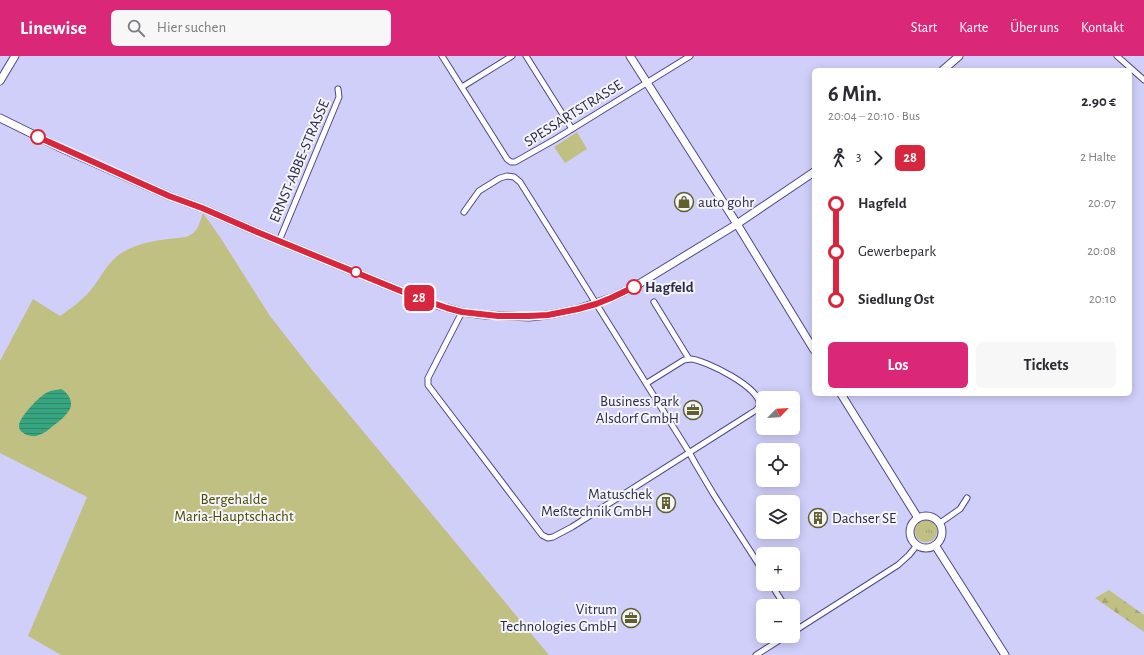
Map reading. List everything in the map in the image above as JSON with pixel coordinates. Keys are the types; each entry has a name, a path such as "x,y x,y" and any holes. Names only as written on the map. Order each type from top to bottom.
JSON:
{"street":[{"path":"0,81 15,56"},
{"path":"442,56 462,87 512,56"},
{"path":"526,56 572,129"},
{"path":"630,56 738,224 812,347"},
{"name":"SPESSARTSTRASSE","path":"462,87 507,159 511,162 516,162 690,56"},
{"path":"945,68 959,56"},
{"path":"1117,56 1130,68"},
{"path":"1132,69 1144,80"},
{"name":"ERNST-ABBE-STRASSE","path":"279,241 339,97 338,89"},
{"path":"0,118 63,149 169,196 202,208 413,296 462,312 485,315 548,315 578,309 611,298 634,287 738,224 812,173"},
{"path":"464,212 479,191 500,178 507,176 514,177 520,182 690,452 714,496 756,560"},
{"path":"654,302 689,359"},
{"path":"462,312 428,378 428,385 542,535 548,538 559,534 690,452 750,414 758,408 760,404 756,396 739,380 718,369 695,360 684,360 647,383"},
{"path":"842,396 918,518"},
{"path":"940,523 960,509 967,498"},
{"path":"930,516 935,518 940,523 942,535 940,540 935,545 923,547 917,545 913,541 910,531 911,525 918,518 930,516"},
{"path":"800,627 898,565 917,545"},
{"path":"935,545 1005,655"},
{"path":"756,655 775,643"}],"green space":[{"path":"577,132 587,149 565,163 554,147"},
{"name":"Bergehalde Maria-Hauptschacht","path":"203,213 270,316 313,371 549,655 61,655 28,636 87,497 0,453 0,361 33,299 60,316 86,295 116,257 141,244 186,237 190,235 198,228"},
{"path":"926,520 934,523 937,531 934,539 926,542 918,539 915,531 918,523"},
{"path":"1109,590 1144,615 1144,632 1095,598"}],"shaded area":[{"path":"61,389 69,396 71,402 70,409 64,416 38,436 27,435 22,432 19,428 20,422 30,408 46,393"}],"bus line":[{"name":"28","path":"38,137 169,196 202,208 413,296 462,312 498,316 548,315 596,304 634,287"}],"place":[{"name":"auto gohr","path":"684,202"},
{"name":"Hagfeld","path":"634,287"},
{"name":"Business Park Alsdorf GmbH","path":"693,410"},
{"name":"Matuschek Meßtechnik GmbH","path":"666,503"},
{"name":"Dachser SE","path":"818,518"},
{"name":"Vitrum Technologies GmbH","path":"631,618"}]}
